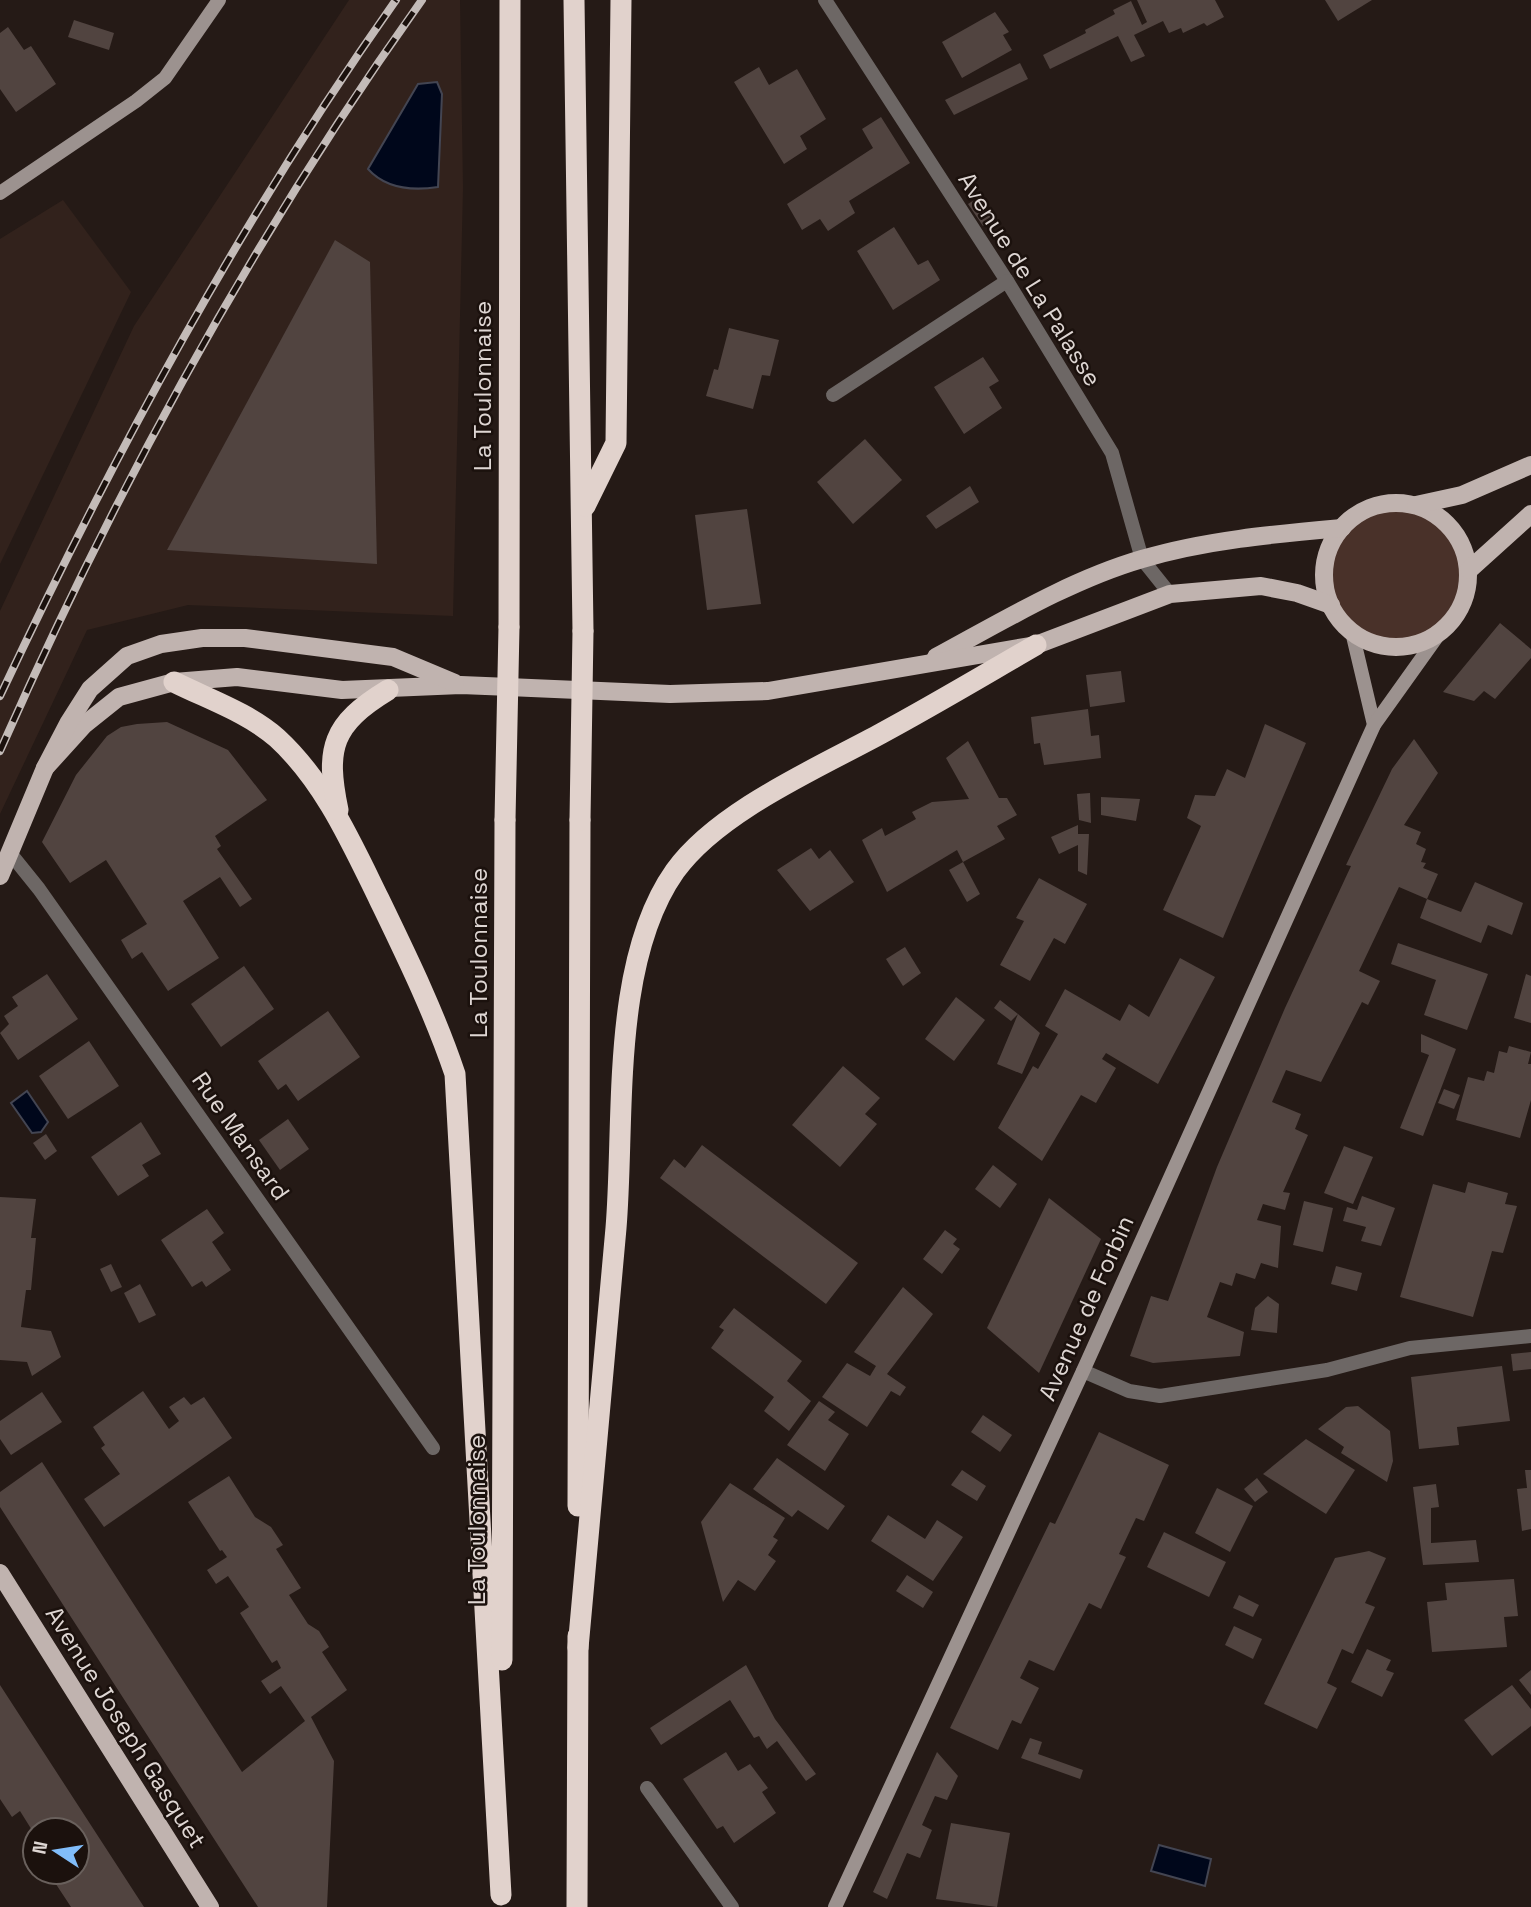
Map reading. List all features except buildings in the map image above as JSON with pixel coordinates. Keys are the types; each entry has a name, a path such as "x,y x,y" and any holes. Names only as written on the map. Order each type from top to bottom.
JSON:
{"highway":[{"name":"La Toulonnaise","path":"501,1901 510,0"},
{"path":"574,0 583,631 580,820 577,1907"},
{"path":"582,511 616,443 621,0"},
{"path":"578,1648 616,1224 626,1027 636,969 653,914 676,870 725,824 765,796 1035,645"},
{"path":"174,682 241,715 276,738 311,778 340,819 433,1008 455,1074 501,1901"},
{"path":"340,819 331,779 332,747 346,724 364,704 388,690"}],"main road":[{"path":"1416,505 1462,495 1531,465"},
{"path":"1395,502 1416,505 1436,514 1452,529 1464,548 1469,570 1466,595 1456,616 1439,634 1418,645 1395,648 1372,643 1352,632 1331,605 1325,587 1325,568 1331,546 1342,528 1375,506 1395,502"},
{"path":"1469,570 1531,514"},
{"path":"924,664 1079,584 1142,559 1260,535 1342,528"},
{"path":"45,768 85,725 119,697 174,682 237,677 342,690 461,685 670,694 768,691 1035,645 1170,594 1261,586 1297,593 1331,605"},
{"path":"0,876 45,768 90,689 127,656 162,644 234,638 393,657 461,685"},
{"name":"Avenue Joseph Gasquet","path":"0,1573 210,1907"}],"street":[{"path":"0,193 136,101 165,78 219,0"},
{"name":"Avenue de La Palasse","path":"825,0 1007,281 1112,453 1142,559 1170,594"},
{"path":"833,395 1007,281"},
{"path":"1352,632 1374,724"},
{"name":"Avenue de Forbin","path":"835,1907 1083,1371 1374,724 1439,634"},
{"name":"Rue Mansard","path":"10,853 433,1448"},
{"path":"1083,1371 1129,1391 1160,1396 1327,1370 1389,1352 1531,1336"},
{"path":"647,1788 732,1907"}],"shaded area":[{"path":"349,0 460,0 463,188 453,616 188,605 87,630 0,814 0,611 134,326"},
{"path":"63,200 131,292 0,564 0,239"},
{"path":"1396,503 1424,509 1447,524 1462,547 1468,575 1462,603 1447,626 1424,641 1396,647 1368,641 1345,626 1330,603 1324,575 1330,547 1345,524 1368,509"}],"water":[{"path":"437,82 442,94 438,187 419,189 391,185 368,169 418,84"},
{"path":"27,1091 48,1122 41,1132 32,1133 11,1103"},
{"path":"1159,1845 1211,1859 1205,1886 1151,1871"}],"railway":[{"path":"0,696 88,516 183,339 285,167 396,0"},
{"path":"0,751 91,556 192,365 302,179 422,0"}]}
